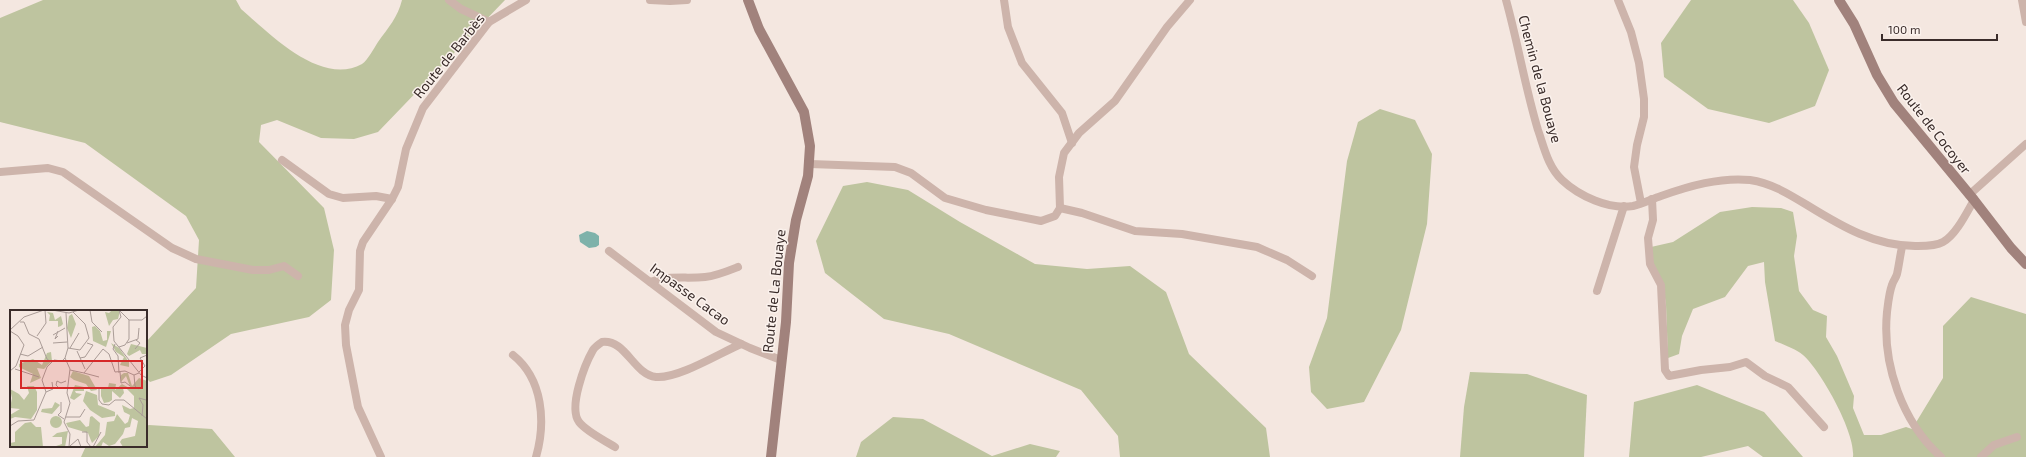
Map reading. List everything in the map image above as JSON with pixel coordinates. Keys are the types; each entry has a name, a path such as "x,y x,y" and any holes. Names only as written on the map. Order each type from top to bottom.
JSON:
{"main road":[{"name":"Route de La Bouaye","path":"748,0 759,29 804,112 809,138 810,164 792,242 786,322 771,457"},
{"name":"Route de Cocoyer","path":"1839,0 1854,24 1877,75 1894,103 2011,248 2026,264"}],"street":[{"path":"449,0 460,9 489,22"},
{"name":"Route de Barbès","path":"381,457 358,406 350,368 345,325 349,310 359,290 360,251 363,242 392,199 398,187 406,149 423,108 489,22 526,0"},
{"path":"650,0 670,2 687,0"},
{"path":"1004,0 1008,27 1022,63 1062,113 1072,143"},
{"path":"810,164 895,167 911,173 945,198 986,210 1041,221 1055,216 1060,208 1060,166 1064,153 1079,133 1115,101 1167,27 1190,0"},
{"name":"Chemin de la Bouaye","path":"1506,0 1530,104 1544,149 1553,169 1561,180 1579,193 1601,202 1624,206 1641,203 1704,183 1728,180 1750,180 1765,183 1786,192 1847,229 1882,243 1902,247 1933,246 1944,242 1962,221 1971,198 2026,144"},
{"path":"1618,0 1631,32 1639,63 1644,98 1644,117 1636,145 1634,166 1641,203"},
{"path":"2022,0 2026,22"},
{"path":"282,160 329,194 343,198 376,196 392,199"},
{"path":"0,172 48,168 63,172 172,248 196,259 254,270 269,270 284,266 298,276"},
{"path":"1652,199 1653,220 1648,238 1650,264 1661,285 1666,370 1669,376 1701,370 1730,367 1746,362 1765,376 1788,387 1824,427"},
{"path":"1597,291 1624,206"},
{"path":"1060,208 1082,213 1135,231 1182,234 1257,247 1287,260 1312,276"},
{"path":"1902,247 1897,276 1892,285 1887,311 1887,348 1895,380 1907,413 1925,442 1940,457"},
{"name":"Impasse Cacao","path":"609,251 716,332 781,360"},
{"path":"650,282 661,278 679,276 707,277 738,268"},
{"path":"615,447 584,426 578,420 576,397 586,362 594,348 602,342 612,342 622,349 650,376 658,377 690,368 741,344"},
{"path":"513,355 532,378 542,406 536,457"},
{"path":"1981,457 1994,445 2018,437"}],"green space":[{"path":"43,0 236,0 241,9 266,31 297,54 313,63 330,68 346,69 362,64 371,54 395,17 402,0 505,0 378,132 354,139 321,138 277,120 261,125 259,142 324,208 334,250 331,300 309,317 231,334 171,375 150,382 147,379 147,341 196,288 199,240 186,216 85,143 0,122 0,18"},
{"path":"1691,0 1793,0 1809,23 1829,70 1815,106 1769,123 1708,109 1664,77 1661,43"},
{"path":"1380,109 1415,120 1432,154 1427,224 1401,330 1364,402 1327,409 1311,392 1309,367 1327,318 1347,161 1358,122"},
{"path":"867,182 908,190 960,222 1035,264 1087,269 1130,266 1166,292 1189,354 1266,428 1270,457 1120,457 1118,436 1081,390 949,334 884,319 825,273 816,241 843,186"},
{"path":"1752,207 1781,208 1793,212 1797,236 1794,256 1799,291 1813,310 1827,316 1826,337 1837,356 1854,396 1853,408 1864,435 1881,435 1906,427 1912,429 1943,378 1943,326 1971,297 2026,314 2026,457 1853,457 1849,433 1843,418 1819,374 1803,355 1775,341 1765,282 1764,262 1748,266 1725,297 1693,309 1682,336 1679,354 1668,358 1666,305 1663,284 1653,264 1651,247 1673,242 1720,212"},
{"path":"1470,372 1527,374 1587,395 1584,457 1460,457 1464,407"},
{"path":"1697,385 1764,412 1803,457 1763,457 1748,446 1701,457 1629,457 1634,402"},
{"path":"893,417 923,419 992,456 1030,444 1060,451 1056,457 856,457 861,442"},
{"path":"147,426 212,429 235,457 81,457 86,447 147,447"}],"water":[{"path":"587,231 595,233 599,236 599,245 589,248 580,242 579,235"}]}
